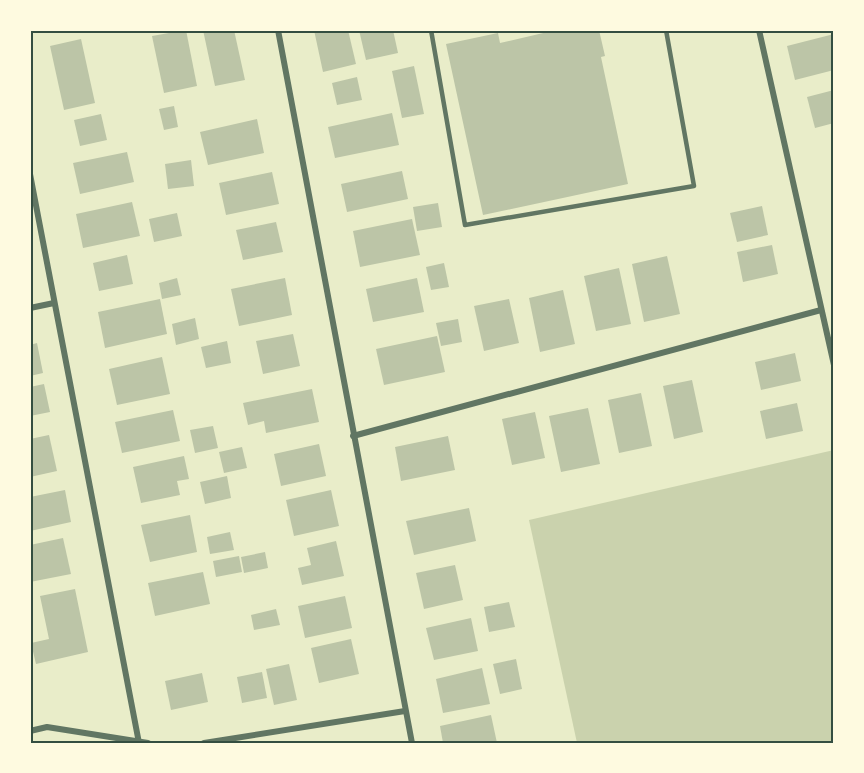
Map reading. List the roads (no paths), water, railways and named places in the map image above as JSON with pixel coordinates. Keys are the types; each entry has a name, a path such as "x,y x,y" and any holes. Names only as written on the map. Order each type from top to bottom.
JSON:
{"street":[{"path":"278,30 412,743"},
{"path":"759,30 834,365"},
{"path":"30,174 139,742"},
{"path":"30,308 54,303"},
{"path":"353,436 821,310"},
{"path":"204,743 405,711"},
{"path":"30,731 47,727 148,743"}],"lane":[{"path":"431,30 465,225 694,186 666,30"}]}
